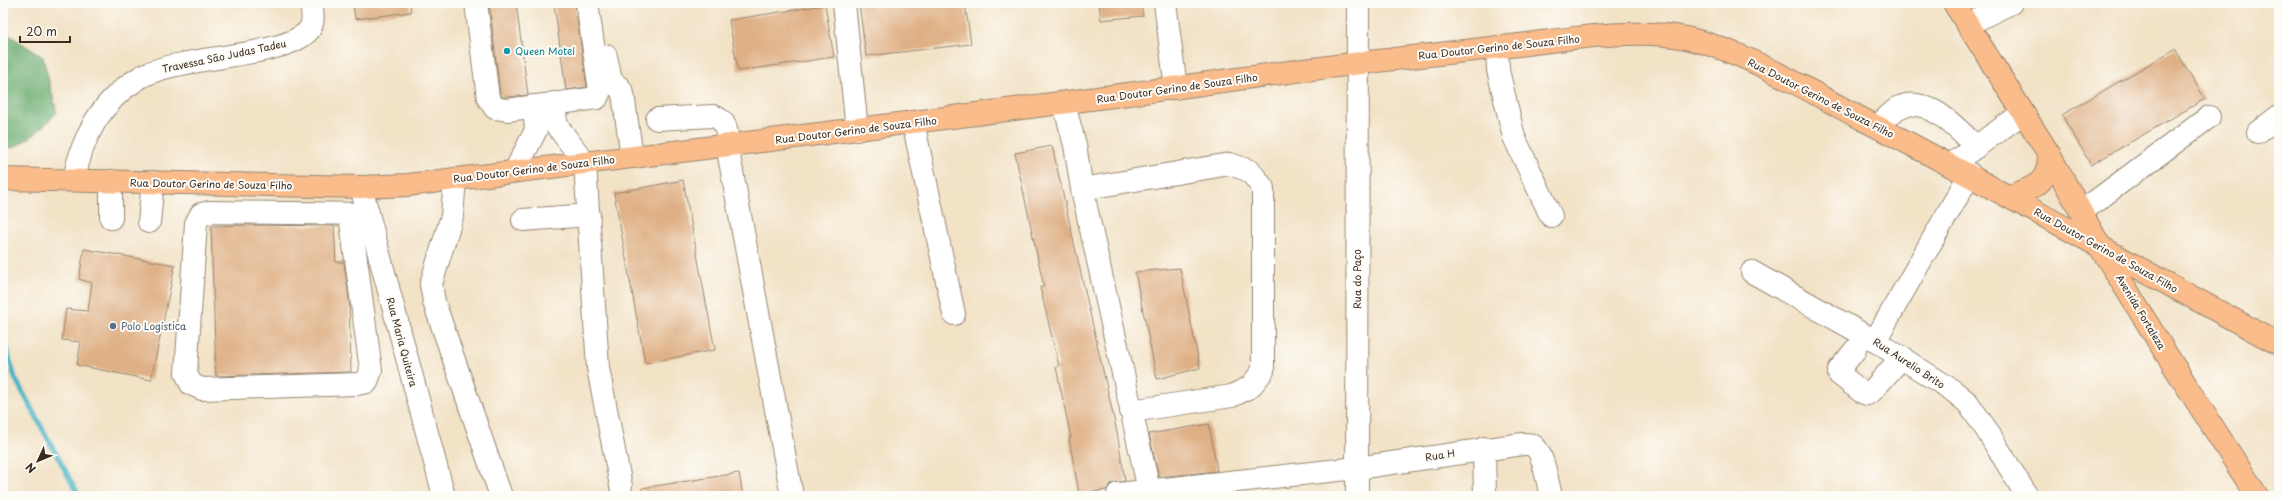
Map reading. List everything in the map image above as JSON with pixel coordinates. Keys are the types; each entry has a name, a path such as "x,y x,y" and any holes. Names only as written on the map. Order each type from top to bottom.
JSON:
{"main road":[{"name":"Avenida Fortaleza","path":"1954,3 2049,154 2102,250 2257,496"},
{"name":"Rua Doutor Gerino de Souza Filho","path":"3,179 361,187 408,184 1064,104 1356,62 1593,36 1635,35 1683,37 1717,47 1757,64 1961,169 2102,250 2279,344"},
{"path":"2009,196 2027,190 2041,182 2049,169 2049,154"}],"street":[{"name":"Travessa São Judas Tadeu","path":"74,180 79,152 88,133 101,112 118,94 134,82 164,67 274,47 296,40 310,29 312,18 311,3"},
{"path":"476,3 488,98 495,108 507,110 596,98 600,91 587,3"},
{"path":"599,3 607,68 611,81 620,88 623,94 632,157"},
{"path":"844,3 856,130"},
{"path":"1165,3 1176,88"},
{"name":"Rua do Paço","path":"1357,496 1356,62 1358,3"},
{"path":"1968,24 2011,3"},
{"path":"1497,47 1498,70 1514,137 1551,216"},
{"path":"1064,104 1075,145 1082,189 1149,490"},
{"path":"1877,126 1899,108 1912,104 1926,108 1947,118 1976,147"},
{"path":"544,105 557,126 585,163 598,368 621,486"},
{"path":"515,171 536,130 544,105"},
{"path":"1875,341 1961,169 1976,147 2023,113"},
{"path":"657,119 714,116 721,119 726,127 727,145 792,496"},
{"path":"2258,132 2279,116"},
{"path":"2081,212 2209,117"},
{"path":"913,122 954,314"},
{"path":"1082,189 1230,164 1250,171 1263,188 1263,371 1250,387 1232,396 1131,411"},
{"path":"455,179 452,216 432,284 434,302 501,496"},
{"path":"111,218 112,181"},
{"path":"149,222 153,182"},
{"name":"Rua Maria Quiteira","path":"361,187 359,214 444,496"},
{"path":"210,212 359,214 371,370 367,382 357,384 202,389 191,384 186,373 196,223 201,214 210,212"},
{"path":"523,220 589,215"},
{"name":"Rua Aurelio Brito","path":"1752,272 1902,357 1952,390 1968,403 1986,429 2027,496"},
{"path":"1855,350 1840,370 1839,374 1862,392 1867,394 1902,357"},
{"name":"Rua H","path":"1118,494 1357,468 1484,448 1523,444 1532,445 1536,449 1542,461 1551,496"},
{"path":"1484,448 1485,496"}],"green space":[{"path":"3,31 43,57 57,113 34,135 13,148 3,147"}],"building":[{"path":"353,3 410,3 411,12 355,19"},
{"name":"Queen Motel","path":"489,3 516,3 528,95 502,97 500,93"},
{"name":"Queen Motel","path":"554,3 575,3 587,87 566,90"},
{"path":"859,3 965,3 971,44 866,56"},
{"path":"1099,3 1141,3 1143,16 1101,20"},
{"path":"825,5 834,57 738,71 729,20"},
{"path":"2175,49 2205,99 2091,165 2062,115"},
{"path":"1052,146 1117,432 1125,481 1111,484 1106,490 1079,494 1069,438 1071,438 1056,367 1059,366 1040,287 1044,287 1015,153"},
{"path":"683,180 715,350 645,363 614,193"},
{"path":"211,226 334,226 336,262 344,262 349,299 351,372 216,376"},
{"name":"Polo Logistica","path":"84,249 175,265 151,380 77,365 81,342 62,340 66,309 88,311 92,283 79,279"},
{"path":"1180,268 1200,368 1157,379 1135,272"},
{"path":"1209,424 1217,471 1159,477 1149,434"},
{"path":"739,473 743,496 643,496 642,488"}],"waterway":[{"path":"3,336 15,378 79,496"}],"place":[{"name":"Queen Motel","path":"507,51"},
{"name":"Polo Logistica","path":"113,326"}]}
